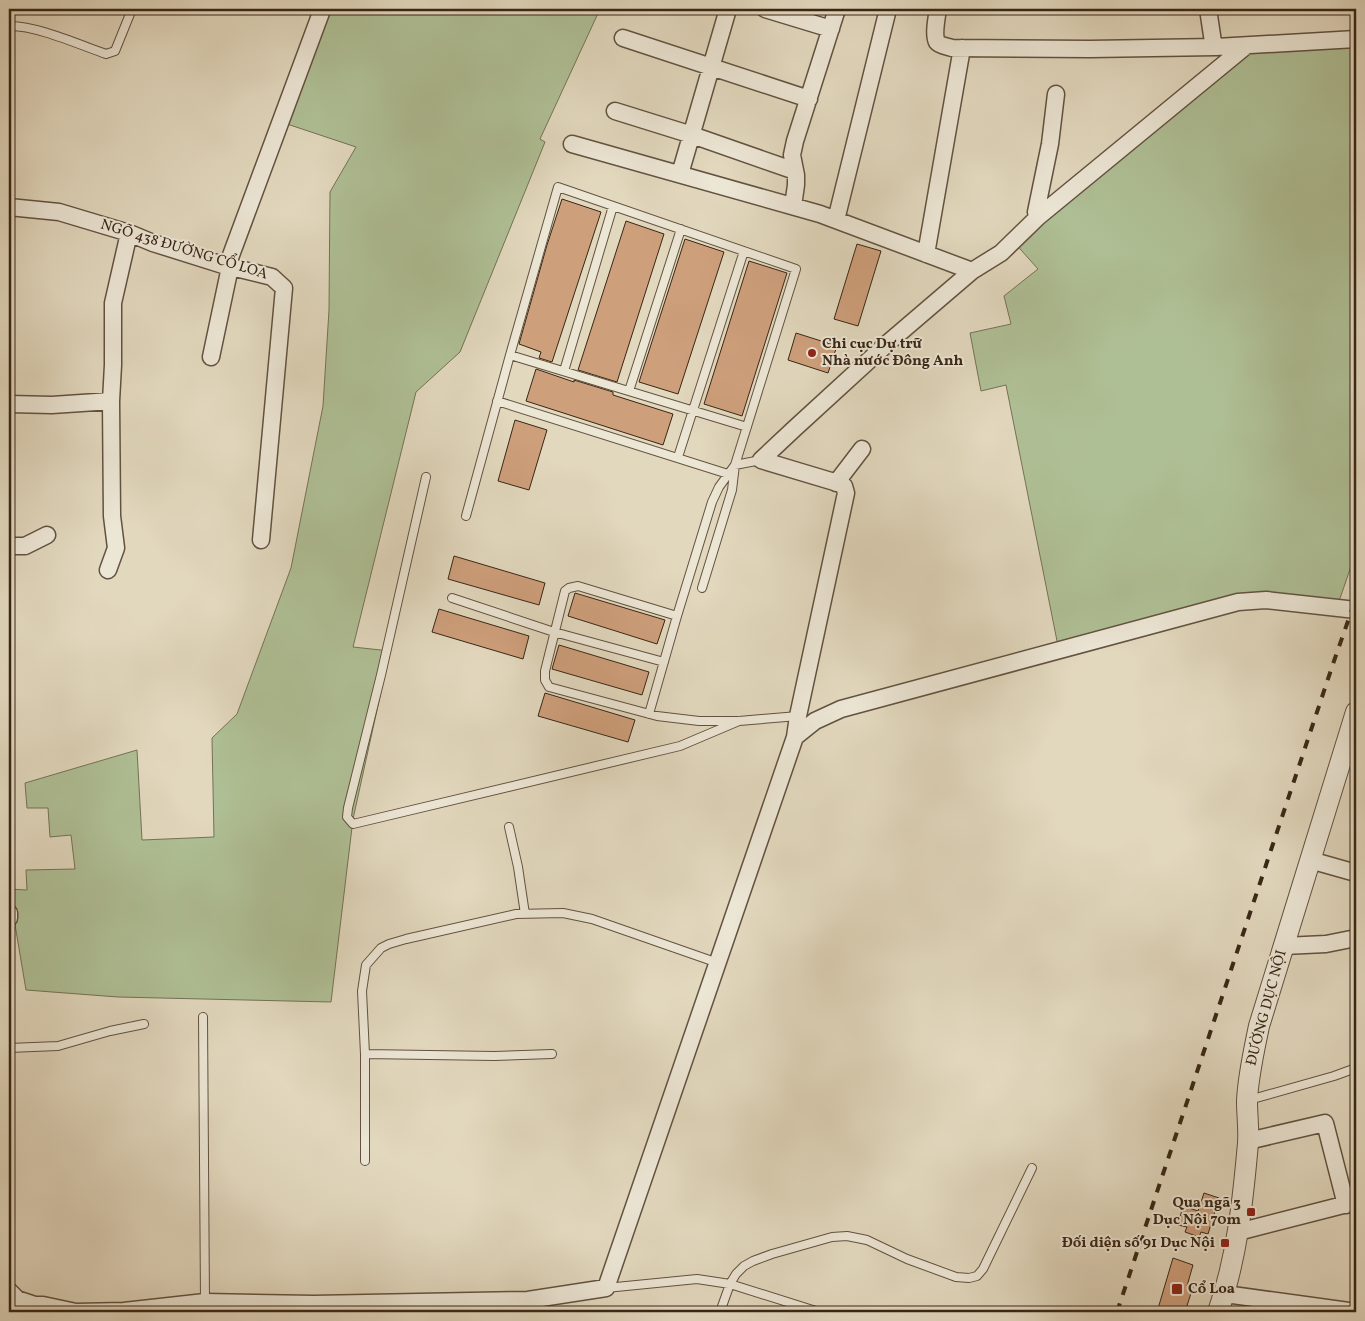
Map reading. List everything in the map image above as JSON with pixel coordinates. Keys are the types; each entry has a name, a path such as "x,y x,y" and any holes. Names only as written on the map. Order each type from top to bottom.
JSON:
{"street":[{"path":"680,174 728,9"},
{"path":"765,9 830,29"},
{"path":"791,205 796,185 792,155 837,9"},
{"path":"836,220 888,9"},
{"path":"938,9 935,37 937,42 952,48 1090,50 1246,46 1356,39"},
{"path":"1208,9 1213,42 1216,47"},
{"path":"211,358 229,266 322,10"},
{"path":"624,38 809,98"},
{"path":"9,1291 29,1308 43,1304 76,1312 124,1311 205,1302 248,1308 314,1304 528,1300 606,1288 795,737 846,493 844,486 836,482 761,460 889,342 972,271 1000,254 1038,217 1246,46"},
{"path":"926,254 962,48"},
{"path":"1038,217 1036,212 1050,144 1056,94"},
{"path":"615,111 692,135 795,171"},
{"path":"572,144 820,214 972,271"},
{"name":"NGÕ 438 ĐƯỜNG CỔ LOA","path":"9,207 60,212 129,232 153,243 272,277 284,288 261,540"},
{"path":"108,570 116,548 112,516 111,401 113,303 129,232"},
{"path":"9,404 52,405 111,401"},
{"path":"836,482 862,449"},
{"path":"9,546 25,546 47,535"},
{"path":"795,737 815,721 841,710 1238,602 1266,600 1356,610"},
{"name":"ĐƯỜNG DỤC NỘI","path":"1222,1303 1238,1232 1248,1141 1247,1101 1250,1072 1259,1026 1356,712"},
{"path":"1310,860 1356,873"},
{"path":"9,913 9,918"},
{"path":"1284,946 1326,944 1356,938"},
{"path":"1238,1232 1351,1203 1325,1123 1248,1141"},
{"path":"1222,1303 1356,1312"}],"lane":[{"path":"9,26 17,25 41,31 106,54 114,51 132,9"},
{"path":"466,516 558,187 796,269 747,427 736,466 732,490 702,588"},
{"path":"564,371 614,206"},
{"path":"629,391 681,229"},
{"path":"678,457 744,251"},
{"path":"510,355 747,427"},
{"path":"497,401 728,474"},
{"path":"649,714 712,502 719,487 736,466 761,460"},
{"path":"426,477 381,675 348,808 347,817 353,824 680,746 739,720"},
{"path":"677,616 578,586 569,588 564,591 545,671 545,680 549,687 657,716 700,721 798,716"},
{"path":"452,598 554,632 664,662"},
{"path":"509,827 518,867 525,914"},
{"path":"365,1161 365,1054 362,990 366,966 381,948 406,939 516,914 563,913 592,919 718,963"},
{"path":"203,1016 205,1302"},
{"path":"9,1048 58,1046 144,1024"},
{"path":"365,1054 494,1056 552,1054"},
{"path":"1247,1101 1356,1068"},
{"path":"720,1312 730,1284 744,1266 753,1261 832,1237 847,1236 867,1240 907,1259 956,1277 969,1278 977,1276 984,1269 1032,1168"},
{"path":"606,1288 697,1279 730,1284 819,1312"}],"green space":[{"path":"301,9 600,9 540,139 545,142 460,352 416,392 353,647 390,651 353,819 331,1002 118,997 26,990 9,889 27,890 26,870 75,869 71,835 50,837 48,808 27,808 25,783 137,750 142,840 214,837 212,738 237,714 291,568 323,406 329,310 330,192 356,147 281,122 319,17"},
{"path":"1356,38 1356,552 1337,607 1266,600 1059,651 1006,385 981,391 970,333 1011,324 1004,296 1038,269 1013,241 1246,46"}],"building":[{"path":"562,199 601,212 552,362 539,358 541,352 519,344"},
{"path":"626,221 664,234 617,382 578,370"},
{"path":"685,239 724,252 678,394 639,382"},
{"path":"857,244 881,251 858,326 834,319"},
{"path":"749,261 787,273 742,416 704,404"},
{"name":"Chi cục Dự trữ Nhà nước Đông Anh","path":"796,333 837,346 828,373 788,360"},
{"path":"536,369 574,382 574,380 613,392 613,395 673,414 663,445 526,401"},
{"path":"515,420 547,430 529,490 498,481"},
{"path":"454,556 545,583 539,605 448,579"},
{"path":"575,593 665,620 657,644 568,616"},
{"path":"439,609 529,636 523,659 432,632"},
{"path":"559,645 649,672 642,695 552,669"},
{"path":"545,693 635,720 628,742 538,716"},
{"path":"1204,1193 1219,1198 1208,1234 1201,1232 1199,1237 1185,1232 1187,1227 1178,1225 1183,1206 1198,1211"},
{"path":"1173,1258 1193,1265 1187,1286 1193,1287 1185,1312 1157,1312"}],"railway":[{"path":"1117,1312 1356,598"}],"place":[{"name":"Chi cục Dự trữ Nhà nước Đông Anh","path":"812,353"},
{"name":"Qua ngã 3 Dục Nội 70m","path":"1251,1212"},
{"name":"Đối diện số 91 Dục Nội","path":"1225,1243"},
{"name":"Cổ Loa","path":"1177,1289"}]}
